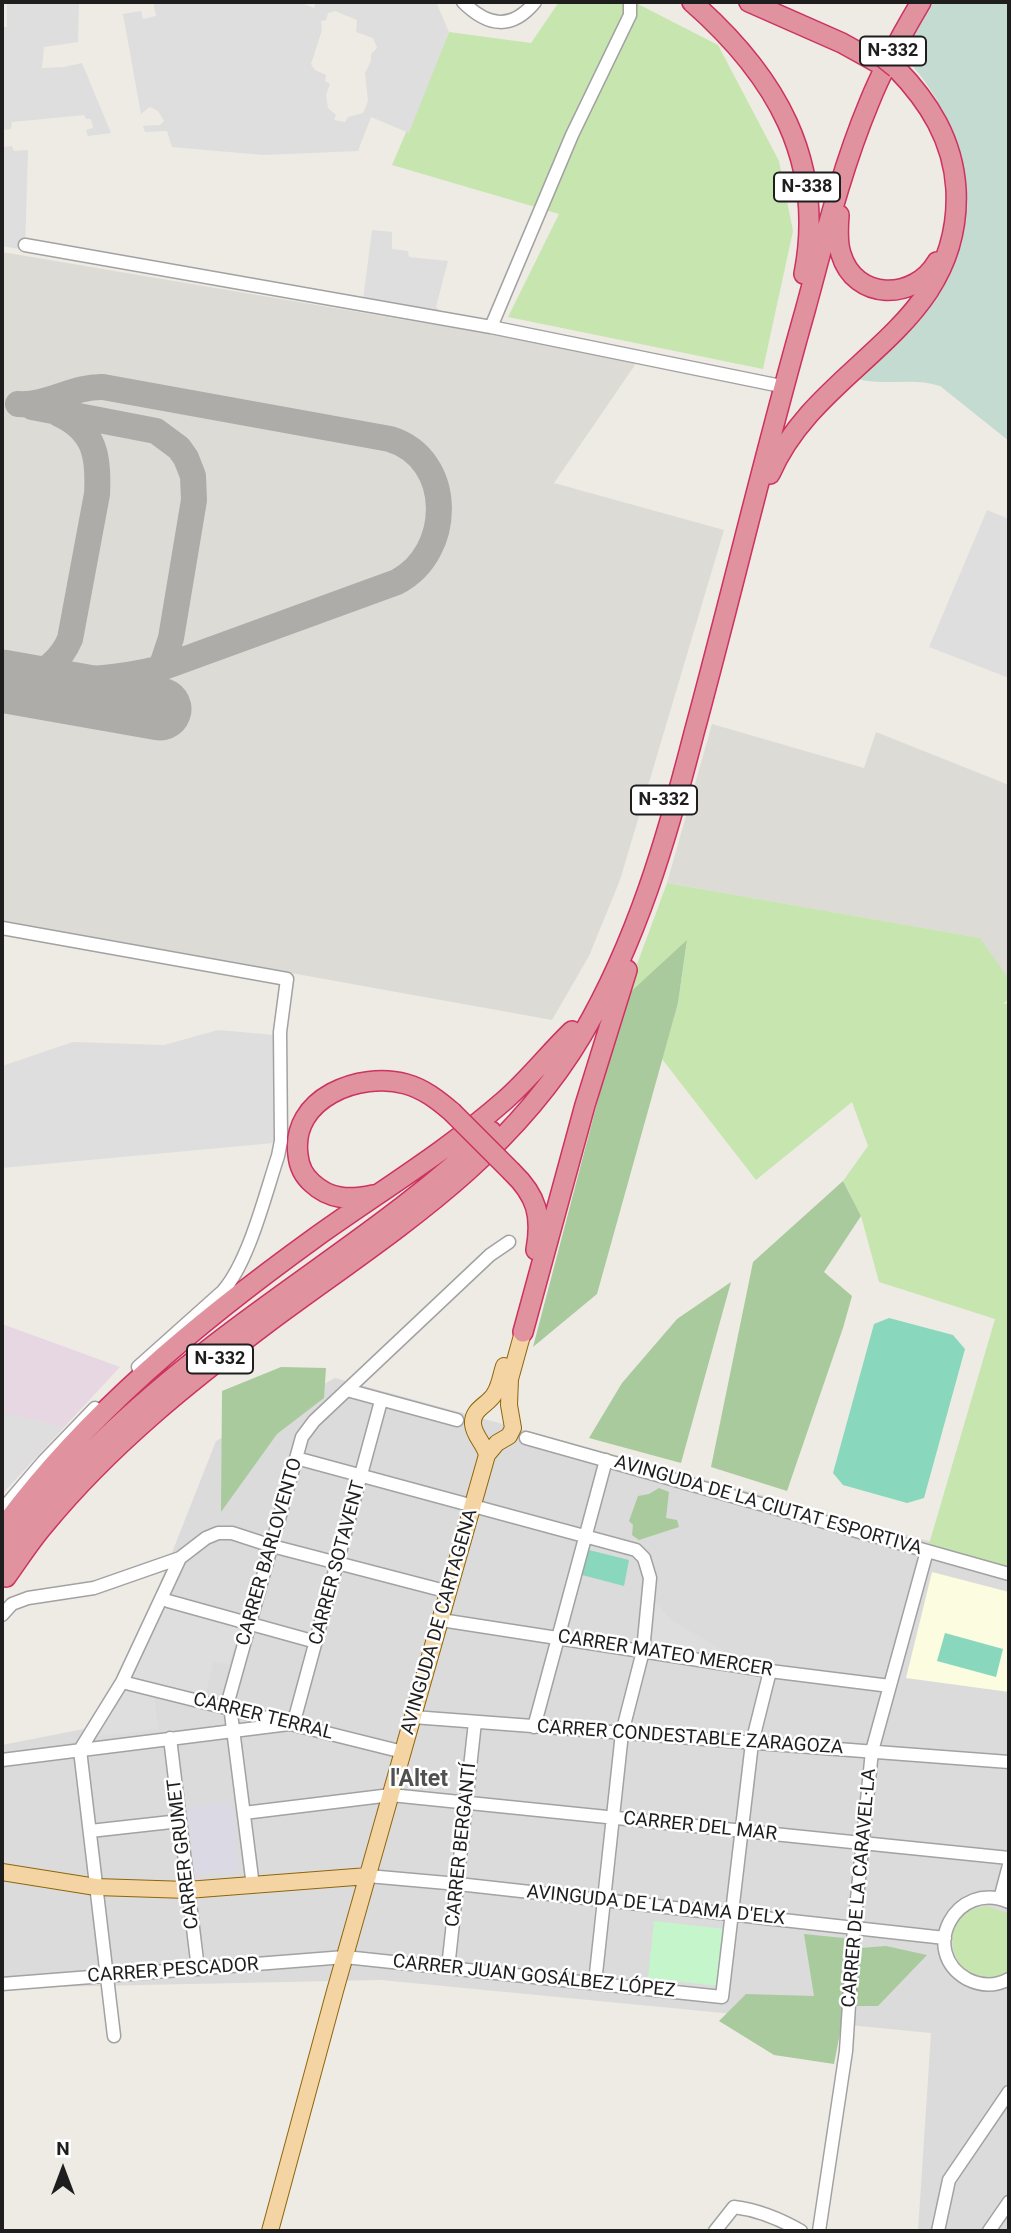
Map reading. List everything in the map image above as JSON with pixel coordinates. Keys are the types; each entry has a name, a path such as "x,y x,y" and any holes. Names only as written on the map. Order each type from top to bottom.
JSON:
{"highway":[{"name":"N-338","path":"692,2 728,35 769,86 790,127 807,185 807,258 771,406"},
{"path":"749,2 887,65"},
{"path":"732,595 770,473 782,448 806,416 916,310 940,273 950,244 955,215 955,177 951,158 942,132 919,92 887,65 769,2"},
{"name":"N-332","path":"6,1577 42,1527 92,1471 133,1431 236,1347 418,1213 465,1175 490,1151 548,1084 582,1036 642,910 674,808 732,595 770,437 843,173 869,103 898,41 921,2"},
{"name":"N-338","path":"869,103 839,216 839,242 844,262 857,278 868,286 898,290 925,278 936,263 944,243 950,186 943,149 919,103 887,65"},
{"name":"N-332","path":"2,1558 36,1511 73,1469 170,1381 214,1345 451,1169 519,1101 548,1067 572,1031 603,975 643,872 771,406"},
{"name":"N-332","path":"730,558 770,437"},
{"path":"520,1324 628,966 642,910"},
{"path":"2,1529 89,1428 143,1376 242,1293 505,1100 572,1031"},
{"path":"377,1194 362,1198 331,1196 308,1179 299,1161 296,1145 299,1131 320,1101 344,1087 381,1080 414,1087 439,1101 530,1193 539,1222 536,1252 520,1324"}],"main road":[{"path":"487,1432 511,1432 512,1418 508,1397 520,1324"},
{"path":"487,1432 499,1384 520,1324"},
{"path":"487,1432 500,1404 512,1418"},
{"name":"AVINGUDA DE CARTAGENA","path":"270,2231 335,1991 449,1592 472,1506 487,1432"},
{"path":"2,1872 96,1887 187,1889 368,1876"}],"street":[{"path":"463,2 481,17 506,22 519,18 535,2"},
{"path":"491,327 572,135 630,15 630,2"},
{"path":"26,245 491,327 776,386"},
{"path":"2,928 287,979 280,1032 281,1141 237,1272 218,1297 168,1339 83,1419 2,1510"},
{"name":"CARRER BARLOVENTO","path":"253,1886 229,1698 296,1458 307,1428 490,1255 509,1242"},
{"path":"365,1373 365,1387 377,1399"},
{"path":"347,1390 377,1399"},
{"name":"AVINGUDA DE LA CIUTAT ESPORTIVA","path":"377,1399 457,1420 487,1432 526,1438 903,1542 1009,1574"},
{"name":"CARRER SOTAVENT","path":"289,1724 296,1714 362,1476 377,1399"},
{"path":"512,1418 515,1429 526,1438"},
{"path":"296,1458 636,1550 643,1558 650,1578 643,1651 622,1733 595,1983"},
{"path":"534,1727 606,1460"},
{"path":"2,1615 12,1604 29,1598 94,1588 180,1558 206,1538 218,1533 232,1533 338,1564 449,1592"},
{"name":"CARRER DE LA CARAVEL·LA","path":"820,2231 846,2051 854,1928 872,1751 927,1551"},
{"path":"114,2036 80,1750 122,1682 180,1558"},
{"path":"168,1601 316,1642"},
{"name":"CARRER MATEO MERCER","path":"441,1620 770,1671 890,1686"},
{"path":"732,1915 752,1743 770,1671"},
{"name":"CARRER TERRAL","path":"122,1682 403,1752"},
{"name":"CARRER CONDESTABLE ZARAGOZA","path":"413,1717 1009,1762"},
{"name":"CARRER BERGANTÍ","path":"449,1968 475,1722"},
{"path":"2,1760 289,1724"},
{"name":"CARRER GRUMET","path":"170,1738 198,1969"},
{"name":"CARRER DEL MAR","path":"244,1813 391,1795 1009,1858"},
{"path":"90,1831 180,1821"},
{"path":"1009,1866 1005,1900 986,1897 966,1903 951,1918 945,1938 948,1958 965,1978 984,1984 1009,1979"},
{"name":"AVINGUDA DE LA DAMA D'ELX","path":"368,1876 945,1938"},
{"name":"CARRER JUAN GOSÁLBEZ LÓPEZ","path":"345,1957 722,1997 732,1915"},
{"name":"CARRER PESCADOR","path":"2,1984 345,1957"},
{"path":"938,2231 949,2180 1009,2092"},
{"path":"989,2231 1009,2202"},
{"path":"715,2231 734,2207 780,2219 801,2231"}],"shaded area":[{"path":"7,2 79,2 78,42 44,47 42,68 82,63 111,133 88,136 86,130 93,128 91,119 86,119 84,115 12,122 11,129 2,130 2,27 7,27"},
{"path":"153,2 299,2 314,8 316,2 436,2 449,32 409,133 371,117 358,151 263,155 172,147 167,131 145,132 143,126 160,125 164,121 158,111 150,107 141,114 123,14 141,11 143,19 156,16","holes":["335,11 357,20 356,32 373,38 377,48 371,54 371,61 365,73 368,101 363,113 348,117 345,122 334,120 336,115 328,108 326,95 330,84 325,81 326,75 315,70 311,64 322,30 321,21 326,20 328,13"]},
{"path":"934,2 1009,2 1009,441 940,386 918,382 874,382 852,377 898,338 928,307 954,260 963,228 965,197 962,166 954,136 941,107 902,54"},
{"path":"12,146 14,151 28,150 25,250 2,246 2,147"},
{"path":"372,230 392,232 392,249 408,251 409,257 448,261 436,307 443,314 363,300"},
{"path":"2,252 631,358 635,365 554,483 724,530 620,880 589,956 552,1020 2,921"},
{"path":"987,510 1009,519 1009,678 929,647"},
{"path":"712,724 864,768 876,732 1009,785 1009,979 979,938 667,883"},
{"path":"218,1030 274,1035 274,1143 2,1168 2,1066 73,1042 164,1045"},
{"path":"2,1324 120,1367 2,1494"},
{"path":"335,1378 1009,1563 1009,2231 918,2231 931,2033 381,1980 2,1988 2,1745 104,1725 216,1441"},
{"path":"2,1412 63,1427 2,1494"},
{"path":"932,1572 1009,1592 1009,1692 906,1678"},
{"path":"654,1603 659,1605 670,1619 724,1651 711,1654 651,1643"},
{"path":"160,1604 239,1628 229,1664 214,1662 202,1706 154,1694 158,1729 93,1737"},
{"path":"232,1802 239,1871 194,1875 187,1808"}],"green space":[{"path":"559,2 634,2 718,45 779,161 793,231 763,369 508,317 559,214 392,165 449,32 531,43"},
{"path":"667,883 980,938 1009,979 1009,999 1003,1004 1009,1003 1009,1574 927,1551 995,1319 879,1282 861,1216 843,1181 868,1146 852,1102 756,1180 662,1059 678,1003 687,941 625,997"},
{"path":"687,940 678,1003 597,1294 533,1347 625,997"},
{"path":"843,1181 861,1216 824,1272 852,1296 787,1491 711,1467 753,1262"},
{"path":"731,1282 681,1463 589,1438 622,1383 677,1319"},
{"path":"889,1318 953,1335 965,1349 924,1498 907,1503 843,1485 833,1473 874,1324"},
{"path":"281,1367 326,1368 324,1398 277,1434 221,1512 222,1391"},
{"path":"659,1488 669,1492 666,1518 677,1520 679,1527 639,1540 632,1535 633,1525 629,1521 638,1496"},
{"path":"589,1550 629,1560 624,1586 582,1575"},
{"path":"945,1633 1003,1649 996,1677 937,1661"},
{"path":"988,1906 1009,1914 1009,1971 990,1978 974,1976 962,1967 955,1953 953,1938 957,1923 968,1912"},
{"path":"654,1921 724,1929 719,1986 648,1978"},
{"path":"804,1934 844,1938 846,2002 834,2064 774,2055 719,2021 746,1994 814,1996"},
{"path":"886,1946 927,1955 878,2006 856,2006 860,1948"}],"taxiway":[{"path":"10,682 105,678 161,668 397,582 415,568 429,550 437,529 439,507 436,485 426,466 411,450 390,439 103,387 81,390 40,402 18,404"},
{"path":"32,407 156,431 179,448 193,476 194,500 171,638 161,668 151,682 134,694 122,698 99,698"},
{"path":"23,679 51,665 70,639 97,494 96,457 93,447 81,429 59,414"}],"runway":[{"path":"2,681 160,709"}],"district":[{"name":"l'Altet","path":"419,1780"}]}
